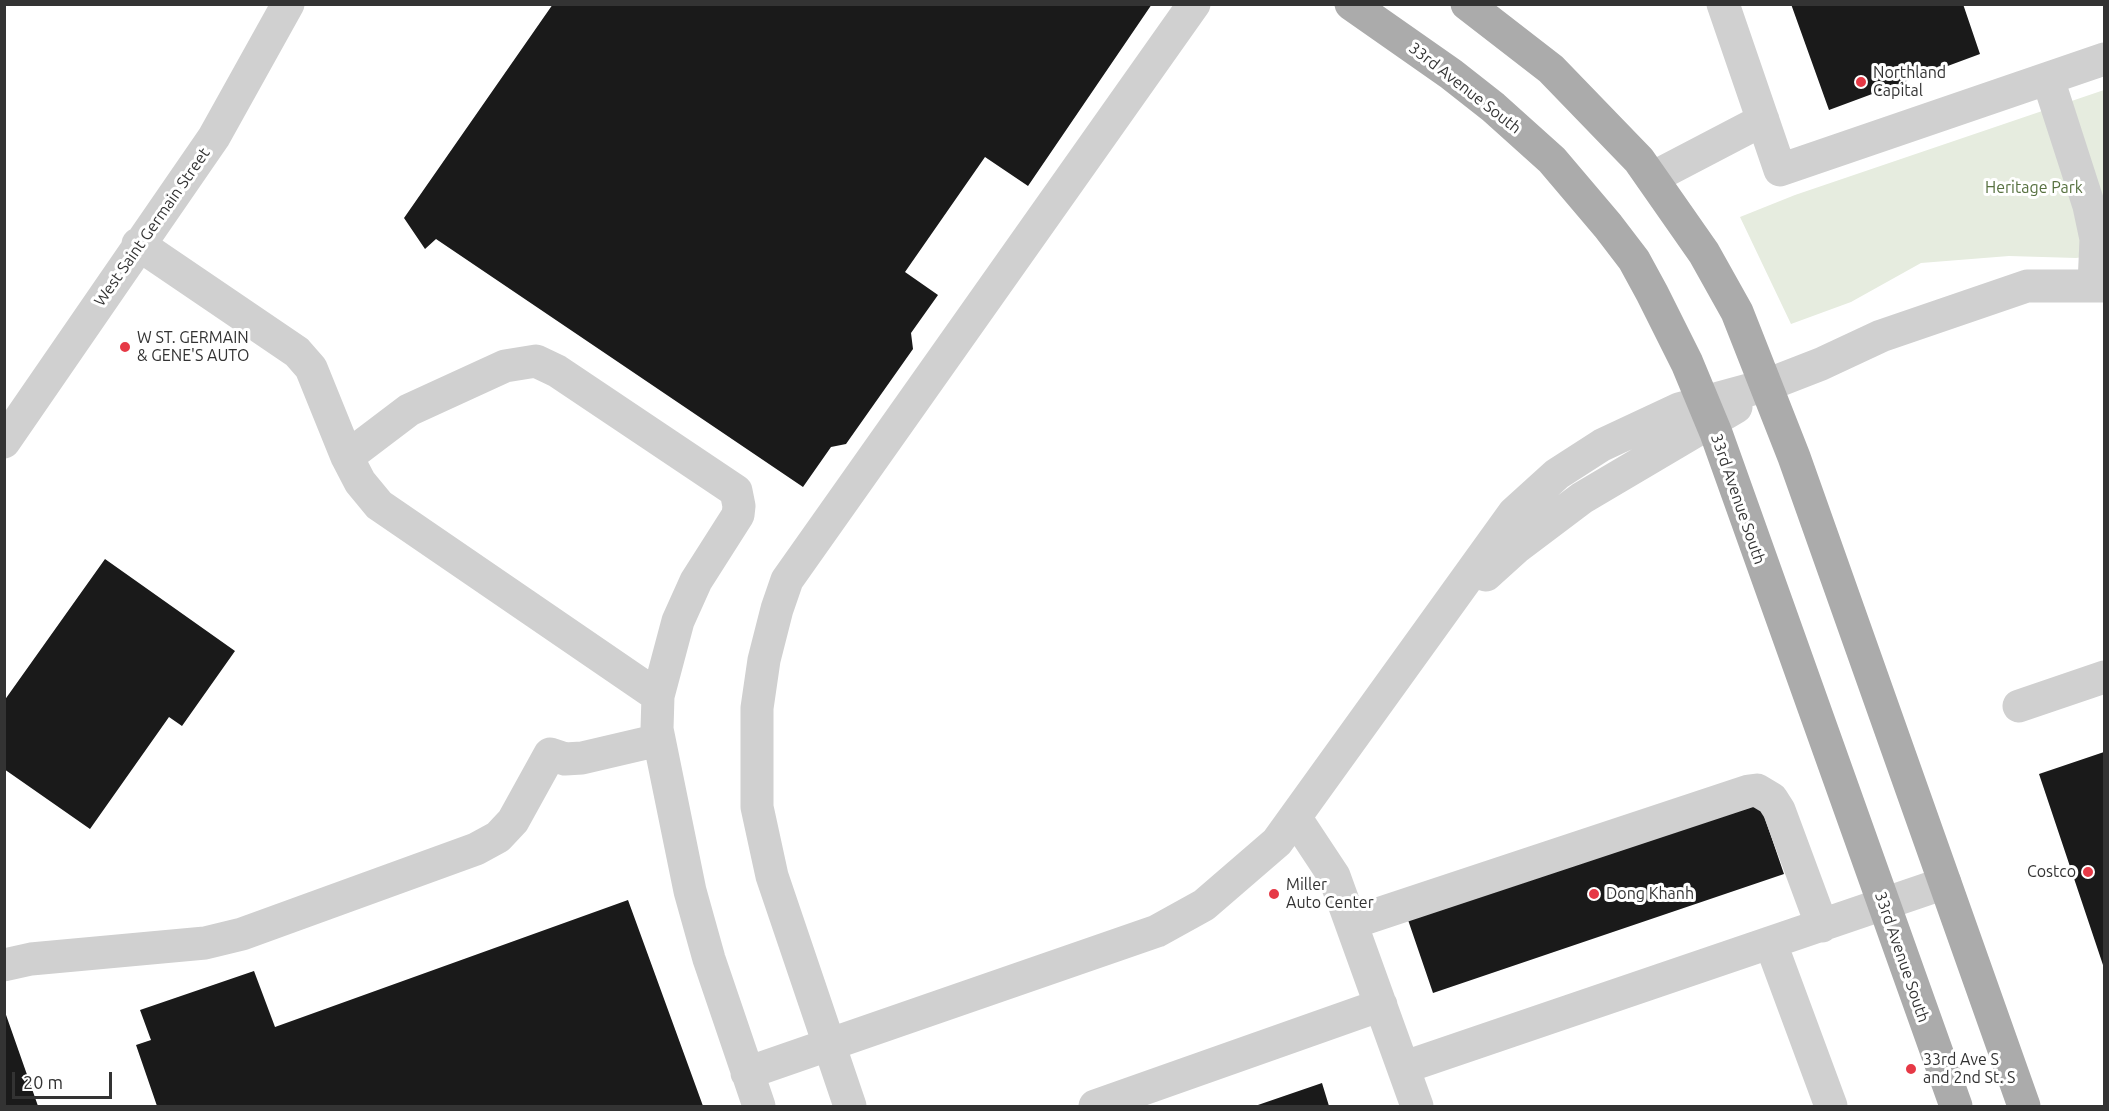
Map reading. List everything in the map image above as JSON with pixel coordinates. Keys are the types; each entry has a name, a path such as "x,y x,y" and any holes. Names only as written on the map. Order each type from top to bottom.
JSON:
{"main road":[{"name":"33rd Avenue South","path":"1351,4 1451,74 1493,107 1551,160 1634,260 1672,328 1707,412 1956,1107"},
{"path":"1467,4 1551,69 1609,127 1652,178 1723,284 1767,385 2024,1107"}],"street":[{"name":"West Saint Germain Street","path":"4,442 138,244 214,137 288,4"},
{"path":"850,1107 772,876 757,807 757,708 764,660 787,580 1194,4"},
{"path":"1723,4 1780,170 2104,59"},
{"path":"747,1073 1156,931 1204,905 1226,889 1277,842 1442,617 1518,547 1582,498 1707,412 1881,336 2027,286 2099,286 2097,239 2090,206 2048,79"},
{"path":"1652,178 1763,120"},
{"path":"138,244 297,352 311,368 347,457 360,482 379,505 658,696"},
{"path":"347,457 409,410 505,366 536,361 557,371 736,490 738,515 696,581 678,621 658,696 658,740 690,891 759,1107"},
{"path":"2019,706 2104,677"},
{"path":"4,965 31,959 205,944 242,934 476,849 498,837 513,821 550,754 565,759 582,758 658,740"},
{"path":"1351,923 1757,790 1772,799 1782,817 1822,926"},
{"path":"1295,817 1334,876 1417,1107"},
{"path":"1404,1067 1945,883"},
{"path":"1771,944 1831,1107"},
{"path":"1095,1107 1382,1005"}],"green space":[{"name":"Heritage Park","path":"2104,90 2104,254 2076,258 2009,256 1921,263 1851,302 1791,324 1740,217 1795,195"}],"building":[{"path":"553,4 1152,4 1028,186 985,157 905,272 938,295 911,333 913,349 846,444 831,447 803,487 436,239 425,249 404,218"},
{"name":"Northland Capital","path":"1791,4 1963,4 1980,54 1829,110"},
{"path":"105,559 235,651 182,726 169,717 90,829 4,769 4,701"},
{"name":"Costco","path":"2104,752 2104,968 2039,774"},
{"path":"1758,798 1784,874 1433,993 1407,917"},
{"path":"628,900 703,1106 157,1106 136,1045 151,1040 140,1010 254,971 275,1027"},
{"path":"5,1012 38,1106 4,1106"},
{"path":"1322,1083 1329,1106 1255,1106"}],"place":[{"name":"Northland Capital","path":"1861,82"},
{"name":"W ST. GERMAIN & GENE'S AUTO","path":"125,347"},
{"name":"Costco","path":"2088,872"},
{"name":"Miller Auto Center","path":"1274,894"},
{"name":"Dong Khanh","path":"1594,894"},
{"name":"33rd Ave S and 2nd St. S","path":"1911,1069"}]}
